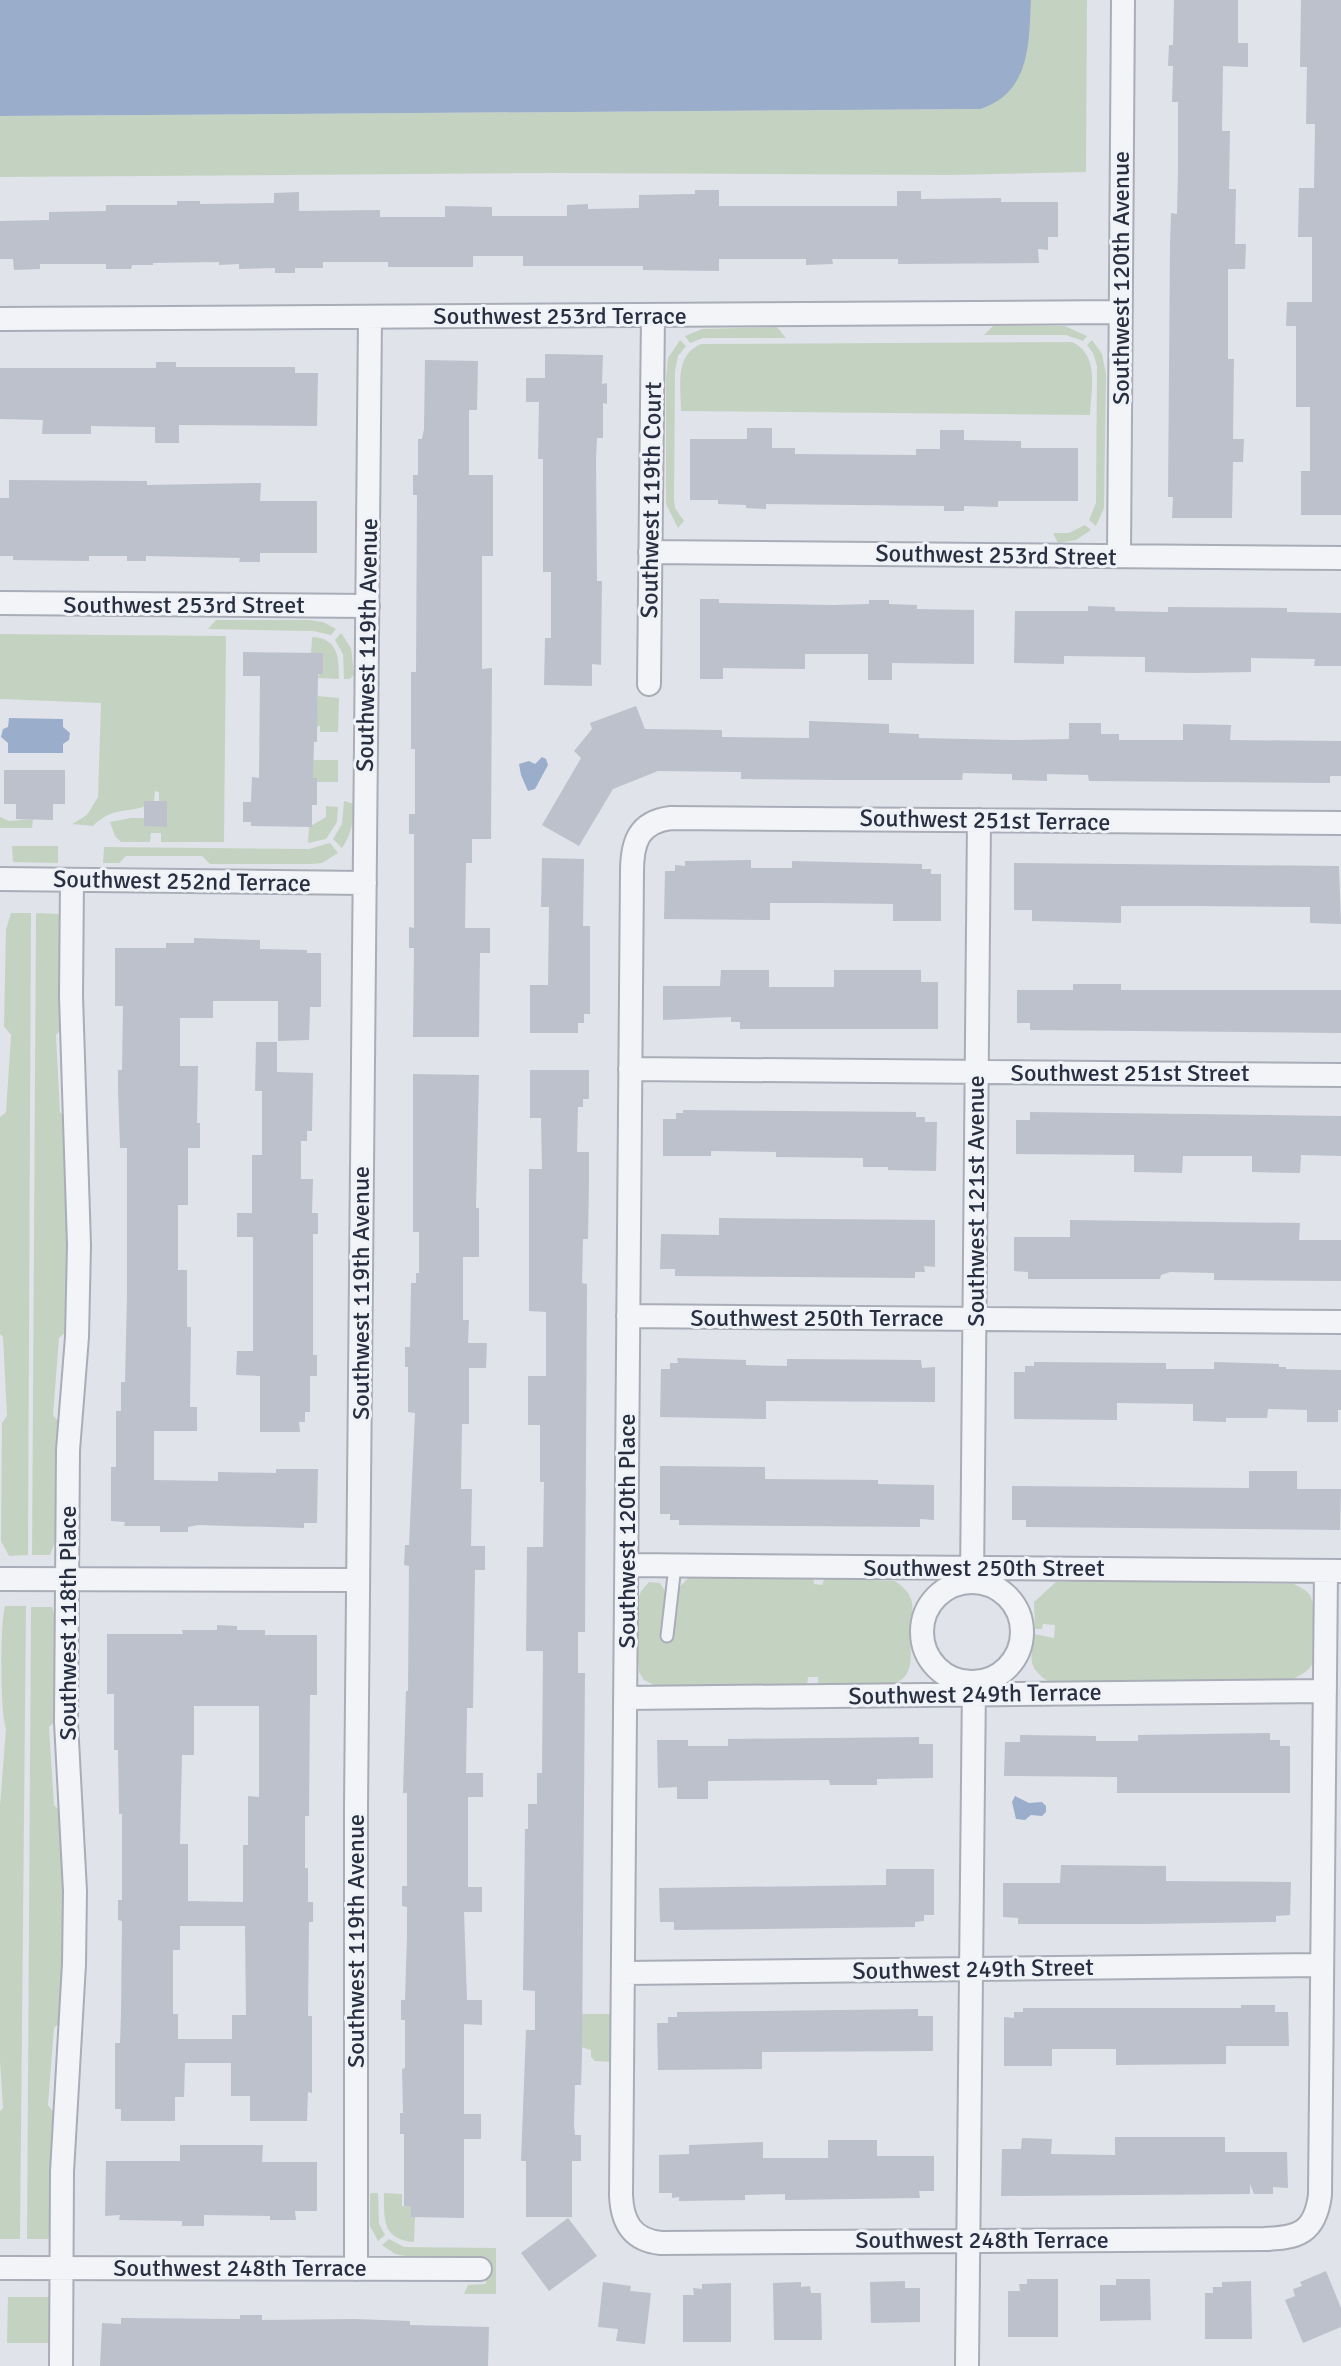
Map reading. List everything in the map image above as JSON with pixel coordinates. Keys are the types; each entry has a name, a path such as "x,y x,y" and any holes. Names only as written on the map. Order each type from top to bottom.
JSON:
{"street":[{"name":"Southwest 120th Avenue","path":"1119,556 1123,0"},
{"name":"Southwest 253rd Terrace","path":"0,319 1120,312"},
{"name":"Southwest 119th Court","path":"649,684 653,315"},
{"name":"Southwest 119th Avenue","path":"356,2269 358,1580 370,317"},
{"name":"Southwest 253rd Street","path":"650,552 1341,558"},
{"name":"Southwest 253rd Street","path":"0,603 368,606"},
{"name":"Southwest 251st Terrace","path":"636,838 650,824 671,818 1341,823"},
{"name":"Southwest 121st Avenue","path":"972,1575 979,820"},
{"name":"Southwest 120th Place","path":"627,2223 622,2212 621,2195 632,854 636,838"},
{"name":"Southwest 252nd Terrace","path":"0,879 365,883"},
{"name":"Southwest 118th Place","path":"61,2366 65,2108 75,1920 66,1722 68,1450 77,1337 79,1185 71,996 72,880"},
{"name":"Southwest 251st Street","path":"630,1069 1341,1075"},
{"name":"Southwest 250th Terrace","path":"628,1316 1341,1322"},
{"name":"Southwest 250th Street","path":"627,1565 972,1575 1334,1571"},
{"path":"1322,1965 1325,1691 1334,1571"},
{"path":"972,1575 1001,1591 1012,1602 1022,1631 1019,1650 1009,1667 974,1689 943,1674 928,1658 921,1638 923,1617 934,1598 972,1575"},
{"path":"0,1579 358,1580"},
{"path":"967,2366 974,1689"},
{"name":"Southwest 249th Terrace","path":"625,1698 974,1689 1325,1691"},
{"name":"Southwest 248th Terrace","path":"627,2223 641,2239 661,2243 1292,2238 1312,2222 1320,2195 1322,1965"},
{"name":"Southwest 249th Street","path":"624,1973 1322,1965"},
{"name":"Southwest 248th Terrace","path":"0,2268 480,2269"}],"lane":[{"path":"667,1636 675,1566"}],"green space":[{"path":"1031,0 1087,0 1086,172 0,177 0,116 981,109 1008,91 1016,79 1026,49"},
{"path":"993,326 1065,326 1087,336 1083,341 1066,335 984,335"},
{"path":"777,327 786,338 703,338 690,343 685,336 702,329"},
{"path":"680,340 686,346 678,356 675,371 674,499 675,508 684,521 678,528 666,504 666,377 668,358"},
{"path":"1092,340 1102,354 1106,374 1104,508 1096,526 1089,520 1096,503 1097,366 1087,345"},
{"path":"1072,342 1087,355 1090,364 1090,415 681,411 683,364 692,349 701,344"},
{"path":"1085,525 1091,530 1076,540 1058,543 1053,533 1069,533"},
{"path":"216,620 309,620 323,622 336,629 331,635 313,631 208,629"},
{"path":"341,633 351,648 354,675 350,679 344,679 343,654 335,640"},
{"path":"0,634 226,636 224,842 161,842 161,833 151,833 150,842 121,842 110,822 144,818 145,826 167,826 159,792 155,791 154,801 140,808 109,814 93,826 72,824 87,815 98,797 101,703 0,699"},
{"path":"312,637 321,638 332,645 337,656 339,679 318,678 323,653 311,653"},
{"path":"318,696 339,698 338,732 320,732 320,726 313,726"},
{"path":"313,760 338,760 338,782 317,782 317,778 308,778"},
{"path":"344,801 354,804 348,838 342,848 333,839 342,824"},
{"path":"326,806 338,807 337,822 326,839 308,843 309,827 326,817"},
{"path":"0,817 9,821 33,819 32,828 0,828"},
{"path":"330,843 338,853 322,863 312,864 210,864 202,856 126,856 119,863 103,863 104,847 309,849"},
{"path":"12,846 58,846 58,863 13,862"},
{"path":"11,913 31,913 28,1555 9,1556 1,1541 2,1423 7,1416 3,1337 0,1334 0,1117 6,1112 11,1035 4,1026 6,929"},
{"path":"36,913 58,914 61,921 62,1028 56,1035 60,1112 67,1118 69,1204 66,1332 59,1338 53,1415 59,1422 56,1539 50,1555 32,1555"},
{"path":"688,1578 813,1578 814,1584 822,1585 825,1578 895,1581 910,1596 912,1603 909,1668 901,1680 878,1686 818,1686 818,1677 808,1677 807,1686 725,1688 654,1685 644,1680 639,1672 637,1603 641,1591 649,1582 660,1583 665,1591 660,1638 672,1638 678,1589"},
{"path":"1056,1582 1294,1584 1310,1595 1314,1609 1315,1652 1311,1666 1290,1680 1049,1682 1033,1666 1032,1649 1034,1634 1054,1638 1055,1625 1043,1624 1042,1629 1035,1629 1034,1602"},
{"path":"5,1606 26,1606 20,2239 0,2239 0,2111 3,2108 0,2061 0,1806 6,1728 1,1668"},
{"path":"31,1607 52,1607 56,1620 57,1720 49,1727 54,1805 61,1812 64,1884 60,2022 54,2028 48,2105 54,2113 51,2229 48,2239 27,2239"},
{"path":"582,2014 612,2014 612,2062 595,2061 591,2050 581,2047"},
{"path":"372,2193 378,2193 379,2224 385,2235 378,2241 370,2226"},
{"path":"384,2193 402,2194 402,2206 411,2207 410,2217 415,2217 414,2242 390,2232 385,2220"},
{"path":"389,2239 404,2247 496,2248 496,2294 464,2294 468,2285 486,2284 485,2257 410,2257 395,2254 382,2245"},
{"path":"8,2297 51,2297 51,2343 7,2343"}],"water":[{"path":"0,0 1031,0 1027,50 1018,79 997,101 981,109 0,116"},
{"path":"9,718 63,719 63,727 70,733 69,740 63,744 63,753 8,753 8,743 1,737 3,729 8,727"},
{"path":"542,757 548,765 535,789 528,791 519,764 529,761 535,764"},
{"path":"1015,1796 1029,1803 1042,1802 1046,1812 1042,1816 1031,1815 1025,1820 1016,1819 1012,1802"}],"building":[{"path":"1174,0 1238,0 1238,43 1248,43 1248,67 1223,66 1222,131 1230,131 1229,189 1236,189 1235,244 1246,244 1245,269 1228,269 1228,359 1234,359 1233,439 1244,439 1243,462 1233,462 1232,518 1172,518 1173,497 1168,497 1170,243 1171,213 1177,214 1178,169 1178,102 1172,102 1173,66 1168,66 1169,45 1173,45"},
{"path":"1301,0 1341,0 1341,515 1301,515 1301,471 1310,471 1310,407 1296,407 1296,326 1286,326 1287,302 1312,302 1312,237 1298,237 1299,188 1314,188 1315,124 1306,124 1307,67 1300,67"},
{"path":"695,190 719,190 719,206 897,206 897,191 921,191 921,199 1001,198 1001,202 1058,202 1058,237 1048,237 1048,250 1038,249 1039,263 898,264 898,259 832,259 833,264 806,265 806,259 719,259 719,271 643,270 643,266 523,266 523,256 473,256 473,267 388,267 388,262 323,262 323,268 295,268 295,273 275,273 275,268 239,269 239,264 219,265 219,262 153,263 132,265 131,269 106,269 106,264 40,264 40,269 14,270 13,259 0,259 0,221 49,220 49,212 106,211 106,205 177,205 177,201 200,201 200,204 274,203 274,193 299,192 299,211 380,210 380,217 445,217 445,206 492,207 492,216 567,216 567,205 588,204 588,209 639,208 639,195 695,194"},
{"path":"545,354 603,355 602,384 607,383 607,404 603,403 603,438 597,438 596,459 597,581 602,581 601,665 592,664 592,686 544,685 545,638 551,638 551,572 543,572 543,459 538,459 539,402 526,402 526,378 545,378"},
{"path":"425,360 478,361 477,410 469,410 469,475 493,475 493,556 482,556 482,669 492,668 491,839 472,839 472,863 466,863 465,928 490,928 490,953 480,953 479,1037 413,1037 414,948 409,948 409,927 414,928 414,834 409,834 409,814 415,814 411,672 416,672 417,495 413,495 413,475 418,475 418,439 422,439 424,429"},
{"path":"156,362 176,362 176,367 295,367 295,373 318,373 317,426 179,425 179,443 155,443 155,427 91,426 91,434 42,434 43,420 0,419 0,368 156,368"},
{"path":"747,428 772,428 772,448 795,448 795,454 916,455 916,449 940,449 940,430 964,430 964,440 1021,441 1021,448 1078,448 1078,501 998,501 998,507 964,506 964,511 944,511 944,506 766,504 766,509 718,504 718,500 690,500 690,439 747,439"},
{"path":"9,480 147,481 147,485 261,483 260,501 317,501 317,553 260,553 260,562 239,562 240,558 146,556 146,561 127,561 127,556 89,556 89,561 13,560 13,556 0,556 0,498 9,498"},
{"path":"700,599 719,599 719,603 834,605 889,600 889,604 917,605 917,609 974,610 974,664 892,663 892,680 868,680 868,654 805,654 805,669 723,668 723,679 700,679"},
{"path":"1088,606 1115,607 1115,611 1168,612 1168,607 1287,608 1287,612 1341,613 1341,666 1314,666 1315,659 1251,658 1251,672 1194,673 1145,672 1145,657 1064,656 1064,664 1014,663 1015,611 1088,611"},
{"path":"243,652 323,653 323,674 318,674 313,778 317,778 317,805 312,805 312,827 251,826 251,822 243,822 243,802 251,802 252,777 259,778 260,676 243,676"},
{"path":"636,706 645,729 722,730 722,737 809,738 809,721 889,724 889,733 919,734 919,738 1012,740 1069,739 1069,723 1101,723 1101,734 1119,734 1119,740 1183,740 1183,724 1231,725 1230,740 1341,741 1341,776 1330,776 1330,783 1089,781 1088,775 1047,774 1047,781 1012,780 1012,774 963,773 962,780 838,780 741,779 741,772 658,771 613,789 579,846 542,825 581,758 574,751 592,729 590,723"},
{"path":"4,770 65,770 65,804 53,804 53,820 16,819 16,804 4,804"},
{"path":"144,801 167,801 167,827 144,826"},
{"path":"542,858 584,859 583,926 590,926 590,1014 584,1014 584,1023 578,1023 578,1033 530,1033 530,985 548,985 549,907 541,907"},
{"path":"751,860 751,868 792,868 792,861 922,864 922,869 931,869 931,874 941,874 941,921 893,921 893,904 820,903 770,903 770,920 664,919 665,871 675,871 675,865 685,866 685,861"},
{"path":"1014,863 1339,866 1341,924 1310,923 1310,907 1121,906 1121,923 1032,921 1032,910 1014,910"},
{"path":"194,938 260,940 260,949 321,953 321,1007 310,1007 309,1040 278,1041 278,1001 213,1001 213,1018 180,1018 180,1066 198,1066 200,1148 188,1148 188,1205 178,1205 178,1270 187,1270 187,1327 191,1327 190,1407 197,1407 197,1431 154,1431 154,1480 218,1481 218,1472 276,1473 276,1469 318,1469 317,1523 304,1523 304,1528 198,1525 188,1527 188,1532 160,1532 160,1526 124,1526 125,1522 111,1521 111,1467 116,1467 116,1411 121,1411 121,1382 125,1382 127,1294 127,1148 120,1148 118,1091 118,1070 122,1070 123,1006 115,1006 115,948 166,948 166,943 194,943"},
{"path":"721,970 769,970 769,987 834,987 834,970 921,970 921,982 938,982 938,1029 740,1029 740,1022 731,1022 731,1017 663,1020 663,986 720,986"},
{"path":"1073,984 1121,984 1121,990 1341,990 1341,1033 1030,1030 1030,1023 1017,1023 1017,990 1073,990"},
{"path":"256,1042 277,1042 277,1072 313,1073 312,1131 307,1131 307,1141 301,1141 301,1179 313,1179 312,1213 318,1213 318,1234 313,1234 313,1355 317,1355 317,1376 310,1376 310,1412 305,1412 305,1422 299,1422 300,1432 260,1432 260,1376 236,1375 237,1351 253,1351 253,1237 237,1237 237,1213 252,1213 252,1155 262,1155 262,1091 255,1091"},
{"path":"530,1070 589,1070 589,1099 583,1099 583,1107 578,1107 577,1152 589,1152 589,1182 588,1239 583,1239 582,1283 587,1284 585,1632 578,1632 578,1673 585,1673 582,2055 581,2085 575,2085 574,2125 575,2135 581,2135 581,2161 572,2161 572,2217 526,2217 526,2161 521,2161 526,2030 535,2030 535,1991 523,1990 525,1829 528,1829 528,1804 537,1804 537,1773 542,1773 543,1651 526,1651 527,1547 543,1547 544,1482 540,1482 540,1425 528,1425 528,1376 546,1376 546,1312 529,1311 529,1169 542,1169 541,1118 530,1118"},
{"path":"413,1074 479,1075 476,1208 479,1208 479,1257 463,1257 463,1320 469,1320 468,1343 487,1343 486,1368 469,1368 469,1424 462,1424 461,1489 472,1489 471,1546 485,1546 485,1570 475,1570 473,1708 467,1708 466,1773 483,1773 483,1797 468,1797 468,1887 482,1887 482,1912 464,1912 467,2000 482,2000 482,2025 464,2024 464,2114 481,2114 481,2139 464,2139 464,2218 410,2217 411,2207 404,2206 404,2134 400,2134 402,2069 405,2068 405,2020 401,2020 401,2000 405,2000 407,1935 407,1907 402,1906 402,1886 407,1886 407,1793 403,1793 409,1566 404,1565 405,1545 409,1545 415,1413 408,1412 405,1347 410,1347 411,1283 416,1283 416,1273 419,1273 419,1232 413,1232"},
{"path":"683,1110 916,1112 916,1117 925,1117 925,1122 937,1122 936,1171 863,1167 863,1158 776,1157 776,1152 711,1151 711,1156 663,1156 663,1119 676,1119 676,1113 683,1113"},
{"path":"1030,1112 1341,1116 1341,1156 1301,1155 1300,1173 1252,1172 1252,1156 1183,1156 1182,1173 1134,1172 1134,1155 1016,1154 1016,1120 1030,1120"},
{"path":"719,1218 935,1220 935,1267 924,1266 925,1272 915,1272 915,1278 675,1276 675,1269 660,1269 661,1234 719,1235"},
{"path":"1070,1220 1300,1223 1299,1240 1341,1240 1341,1281 1214,1280 1214,1273 1170,1272 1161,1275 1160,1279 1028,1279 1028,1272 1014,1271 1014,1237 1070,1237"},
{"path":"677,1358 746,1360 746,1365 787,1366 787,1359 921,1360 922,1368 935,1367 935,1402 766,1401 766,1419 660,1417 661,1369 670,1369 670,1363 678,1363"},
{"path":"1034,1362 1166,1363 1166,1369 1214,1369 1214,1362 1279,1364 1279,1367 1286,1369 1341,1370 1341,1410 1338,1410 1338,1422 1307,1422 1307,1410 1268,1409 1267,1418 1193,1421 1193,1404 1117,1403 1117,1420 1014,1419 1014,1372 1025,1372 1025,1366 1034,1366"},
{"path":"660,1466 765,1467 765,1479 878,1480 878,1484 934,1485 934,1520 920,1519 920,1527 679,1525 679,1520 670,1520 670,1514 660,1514"},
{"path":"1249,1471 1297,1471 1297,1489 1341,1489 1340,1530 1026,1527 1026,1520 1012,1520 1012,1486 1249,1488"},
{"path":"217,1625 237,1626 237,1630 265,1630 265,1635 317,1635 317,1695 310,1695 309,1816 305,1816 308,1902 313,1902 313,1922 309,1922 308,2016 312,2016 312,2093 308,2092 307,2121 250,2121 250,2096 231,2096 231,2063 185,2063 184,2097 175,2097 175,2121 121,2121 121,2109 115,2109 115,2043 120,2043 121,2014 122,1921 118,1920 118,1900 122,1900 122,1814 119,1814 118,1750 114,1750 114,1694 107,1694 107,1634 183,1634 182,1630 217,1630","holes":["194,1706 259,1706 259,1797 248,1796 248,1845 243,1845 243,1902 188,1901 188,1844 180,1844 182,1755 194,1755","180,1926 245,1926 246,2015 232,2015 232,2039 178,2039 178,2014 173,2014 173,1950 180,1950"]},
{"path":"1270,1733 1270,1740 1280,1740 1280,1746 1290,1746 1290,1793 1117,1793 1117,1777 1004,1776 1005,1742 1020,1742 1020,1735 1096,1736 1096,1741 1138,1741 1138,1735"},
{"path":"919,1737 919,1744 933,1744 933,1778 877,1779 877,1785 830,1785 829,1780 708,1781 708,1799 677,1799 677,1787 658,1788 657,1740 688,1740 688,1746 728,1746 728,1739"},
{"path":"1061,1865 1166,1866 1166,1881 1291,1882 1290,1915 1276,1916 1276,1922 1145,1924 1018,1924 1018,1918 1003,1917 1003,1883 1060,1883"},
{"path":"886,1869 934,1869 934,1915 924,1915 924,1921 915,1922 915,1927 674,1930 674,1922 660,1922 659,1888 886,1885"},
{"path":"1241,2005 1275,2005 1275,2012 1288,2012 1289,2046 1226,2046 1226,2064 1116,2065 1116,2049 1052,2049 1052,2066 1004,2066 1004,2017 1014,2018 1014,2012 1023,2012 1023,2008 1241,2008"},
{"path":"918,2009 918,2016 933,2016 933,2051 762,2052 762,2069 658,2070 657,2023 668,2023 668,2017 677,2017 677,2012"},
{"path":"1115,2137 1225,2137 1225,2152 1287,2152 1288,2188 1273,2187 1273,2194 1254,2194 1250,2184 1250,2194 1001,2196 1002,2149 1021,2149 1022,2138 1052,2139 1051,2154 1115,2155"},
{"path":"828,2140 877,2140 877,2156 934,2156 934,2191 919,2191 920,2198 785,2200 785,2194 745,2195 745,2200 679,2201 679,2197 672,2198 672,2193 659,2193 659,2155 689,2154 689,2145 763,2142 763,2158 828,2158"},
{"path":"180,2145 263,2145 262,2162 317,2162 317,2211 295,2211 296,2220 270,2220 270,2216 204,2215 204,2226 182,2226 182,2221 119,2220 120,2215 105,2216 106,2161 180,2161"},
{"path":"568,2218 597,2256 549,2291 521,2253"},
{"path":"1326,2271 1341,2308 1341,2327 1303,2343 1285,2300 1295,2296 1293,2289 1302,2286 1300,2282"},
{"path":"1027,2279 1058,2279 1058,2337 1008,2337 1008,2291 1020,2291 1019,2284 1027,2284"},
{"path":"1116,2279 1150,2279 1151,2320 1100,2321 1100,2285 1116,2285"},
{"path":"905,2281 905,2288 920,2288 920,2322 871,2323 870,2282"},
{"path":"1251,2281 1252,2339 1205,2339 1205,2293 1213,2293 1213,2287 1222,2287 1222,2282"},
{"path":"603,2282 631,2286 630,2291 651,2293 645,2344 616,2341 618,2329 598,2327"},
{"path":"801,2282 801,2287 810,2286 811,2293 821,2293 822,2340 774,2340 773,2283"},
{"path":"731,2283 731,2342 683,2342 683,2295 694,2295 693,2288 702,2289 702,2284"},
{"path":"240,2315 262,2315 262,2320 355,2319 410,2321 410,2325 489,2327 488,2366 100,2366 102,2323 121,2324 121,2318 240,2319"}]}
